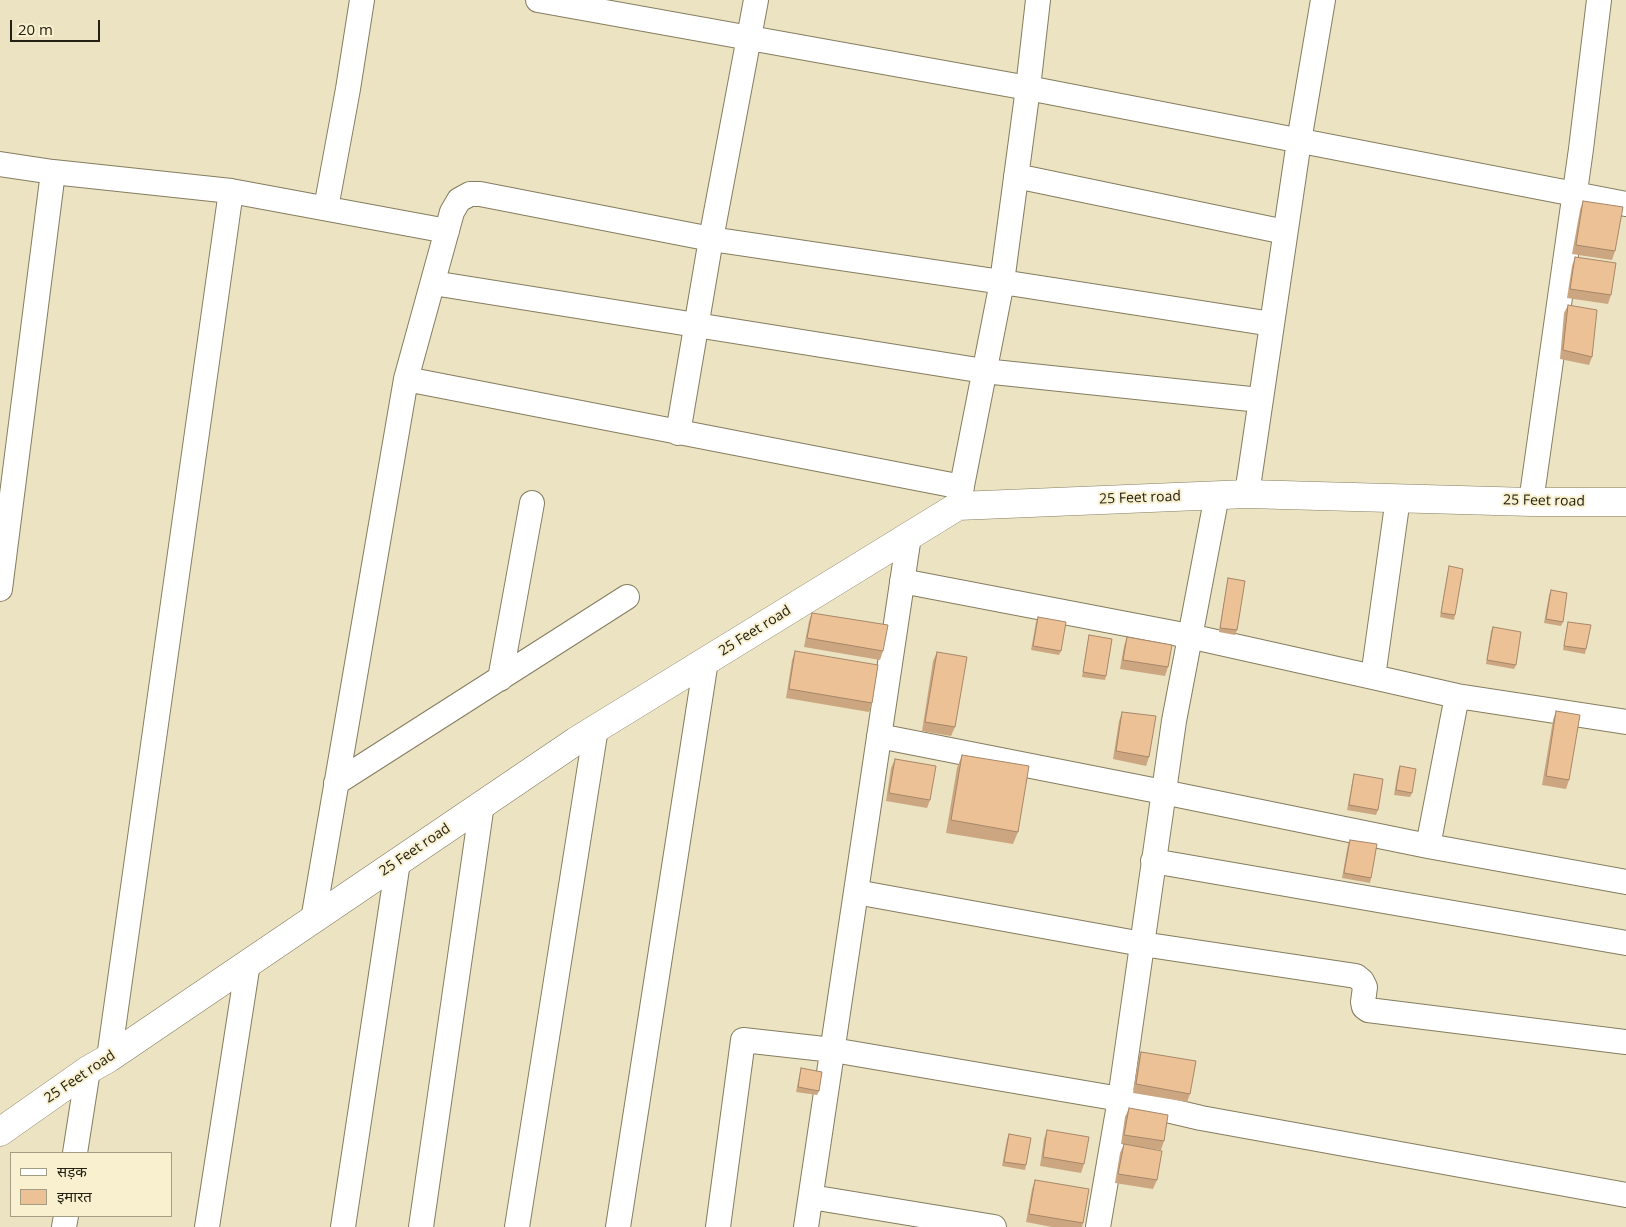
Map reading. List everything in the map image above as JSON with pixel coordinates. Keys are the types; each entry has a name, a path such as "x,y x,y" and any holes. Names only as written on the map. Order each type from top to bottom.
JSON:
{"street":[{"path":"326,208 362,0"},
{"path":"538,0 1028,88 1626,204"},
{"path":"678,433 711,239 756,0"},
{"path":"406,379 678,433 960,496 1002,282 1038,0"},
{"path":"1246,494 1299,141 1323,0"},
{"path":"1532,502 1575,194 1599,0"},
{"path":"0,164 53,172 231,191 447,231"},
{"path":"0,588 53,172"},
{"path":"1016,176 1285,232"},
{"path":"76,1152 98,1064 231,191"},
{"path":"313,920 406,379 452,212 459,200 470,194 480,194 711,239 1272,324"},
{"path":"432,283 984,371 1260,400"},
{"name":"25 Feet road","path":"0,1132 596,728 909,536 960,496 1246,494 1532,502 1626,502"},
{"path":"1098,1227 1120,1099 1174,721 1217,495"},
{"path":"1373,677 1398,498"},
{"path":"500,679 532,502"},
{"path":"806,1227 909,536"},
{"path":"902,581 1190,636 1457,696 1626,722"},
{"path":"336,783 627,597"},
{"path":"618,1227 706,661"},
{"path":"1428,846 1457,696"},
{"path":"517,1227 596,728"},
{"path":"879,736 1428,846 1626,882"},
{"path":"421,1227 482,804"},
{"path":"1153,861 1626,943"},
{"path":"343,1227 398,862"},
{"path":"856,892 1142,944 1356,976 1365,987 1364,1007 1368,1010 1626,1042"},
{"path":"207,1227 248,963"},
{"path":"718,1227 744,1040 833,1050 1120,1099 1201,1118 1626,1195"},
{"path":"810,1197 994,1227"}],"building":[{"path":"1583,201 1623,207 1615,251 1576,245"},
{"path":"1575,257 1616,263 1611,295 1570,289"},
{"path":"1568,305 1597,310 1592,357 1563,350"},
{"path":"1449,566 1463,569 1455,615 1441,613"},
{"path":"1228,578 1245,581 1237,630 1220,628"},
{"path":"1551,590 1567,593 1563,622 1546,619"},
{"path":"812,613 888,625 883,651 807,638"},
{"path":"1038,617 1066,622 1061,651 1033,646"},
{"path":"1568,622 1591,625 1586,649 1564,646"},
{"path":"1493,627 1521,632 1516,665 1487,660"},
{"path":"1089,635 1112,639 1106,676 1083,672"},
{"path":"1127,637 1172,645 1168,667 1123,660"},
{"path":"795,651 878,665 872,703 789,689"},
{"path":"937,652 967,657 955,727 925,722"},
{"path":"1556,711 1580,715 1569,780 1546,776"},
{"path":"1122,712 1156,716 1149,757 1116,751"},
{"path":"962,755 1029,766 1018,832 951,820"},
{"path":"895,759 936,766 930,800 889,793"},
{"path":"1400,766 1416,769 1412,793 1396,790"},
{"path":"1354,774 1383,779 1378,810 1349,805"},
{"path":"1350,840 1377,844 1371,878 1344,873"},
{"path":"1141,1052 1196,1061 1190,1094 1136,1084"},
{"path":"801,1068 822,1072 819,1091 798,1087"},
{"path":"1129,1108 1168,1115 1164,1141 1124,1135"},
{"path":"1047,1130 1089,1137 1084,1164 1043,1157"},
{"path":"1009,1134 1031,1138 1026,1165 1004,1162"},
{"path":"1124,1144 1162,1151 1157,1180 1118,1174"},
{"path":"1035,1180 1089,1189 1083,1223 1029,1214"}]}
